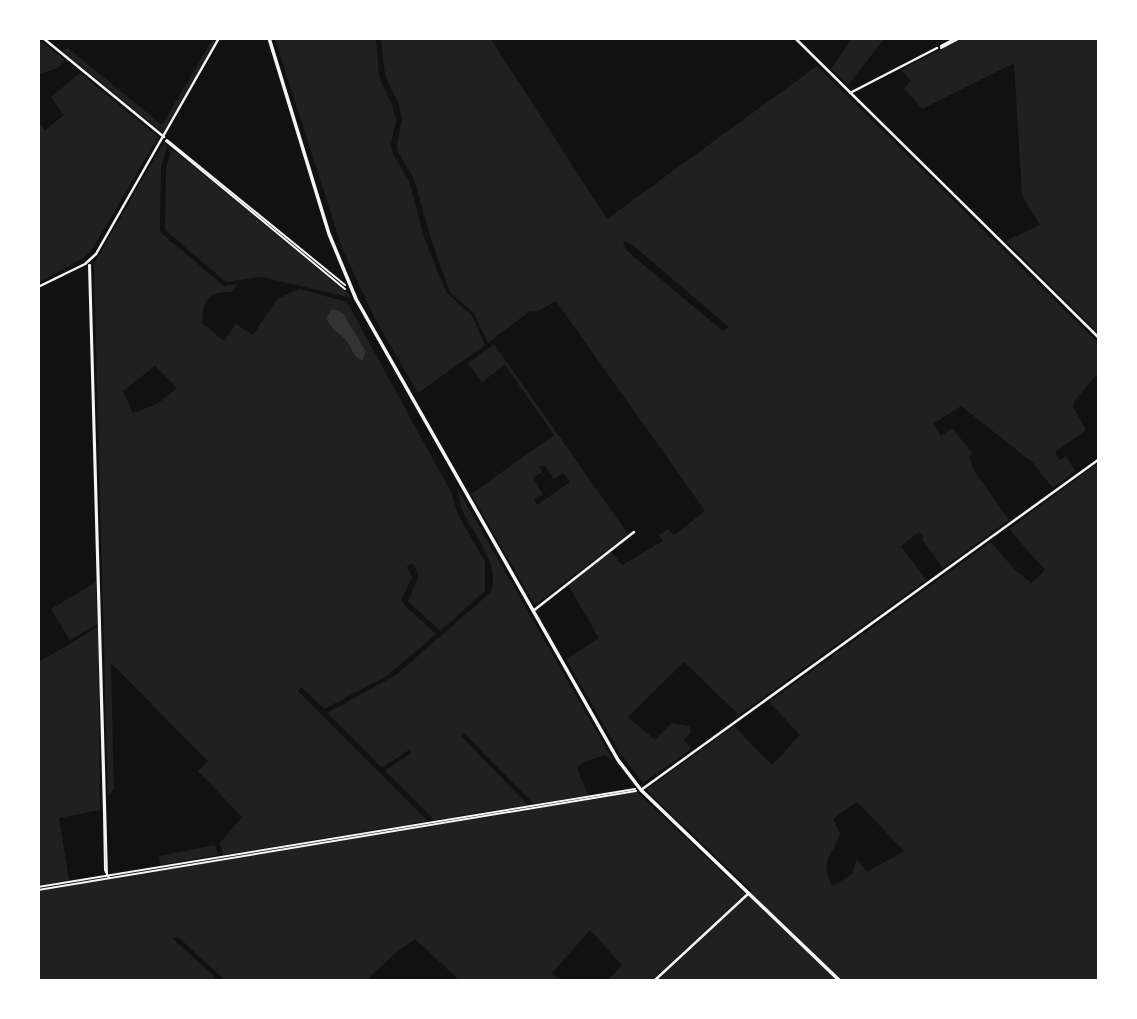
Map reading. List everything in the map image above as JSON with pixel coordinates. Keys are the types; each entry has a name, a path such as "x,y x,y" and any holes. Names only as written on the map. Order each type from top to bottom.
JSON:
{"street":[{"path":"43,38 164,137"},
{"path":"38,287 90,260 96,254 219,38"},
{"path":"269,38 329,234 351,288 618,760 641,790 840,981"},
{"path":"795,38 1098,337"},
{"path":"850,93 937,48"},
{"path":"641,790 1098,460"},
{"path":"533,611 634,532"},
{"path":"654,981 749,894"}],"path":[{"path":"937,48 956,38"},
{"path":"937,48 960,38"},
{"path":"164,137 178,152 346,289 351,288"},
{"path":"90,260 104,813 108,877"},
{"path":"38,888 641,790"}],"shaded area":[{"path":"964,38 1098,39 1098,333 1006,241 1040,225 1022,195 1014,63 922,109 904,88 911,81 901,70"},
{"path":"38,39 65,60 58,68 39,74"},
{"path":"213,39 217,39 163,133 62,51 68,48 162,125"},
{"path":"275,39 376,39 379,77 396,120 391,144 393,154 409,181 425,240 446,292 472,316 485,345 418,393 374,317 342,248"},
{"path":"381,39 491,39 607,219 817,66 1098,343 1098,373 1074,402 1073,407 1086,430 1055,452 1059,460 1066,456 1075,471 1053,488 1032,462 961,406 933,424 941,436 952,428 972,453 969,457 975,472 1009,520 943,568 919,532 901,546 926,580 739,715 684,662 628,717 655,740 672,723 689,726 691,733 684,739 691,749 643,783 620,753 566,659 599,638 568,585 611,551 622,565 663,541 659,535 668,529 674,535 705,511 556,301 537,312 530,311 488,343 474,313 450,292 414,179 398,152 402,120 399,105 385,75","holes":["623,241 630,243 729,327 723,331 626,250"]},
{"path":"852,39 884,39 848,85 831,69"},
{"path":"80,73 158,137 91,251 84,258 39,282 39,122 45,130 64,115 51,97"},
{"path":"164,142 168,145 161,166 160,232 224,286 237,284 232,292 217,293 208,299 202,323 224,341 236,324 253,335 277,299 299,289 347,302 452,494 458,515 485,562 485,591 440,631 408,601 419,576 411,563 407,567 412,577 401,600 436,634 387,676 324,709 301,687 298,691 428,821 223,855 220,843 242,817 198,771 208,761 111,663 114,789 108,796 92,267","holes":["155,366 177,388 157,404 133,413 123,391"]},
{"path":"172,149 351,298 262,277 226,282 165,230 166,167"},
{"path":"332,309 343,313 366,352 362,361 331,325 327,317"},
{"path":"494,344 628,534 535,605 471,494 554,435 505,365 482,382 468,363","holes":["539,466 545,466 554,479 563,473 570,482 537,505 534,500 543,494 533,478 542,472"]},
{"path":"1098,463 1098,980 658,980 752,891 646,790 734,726 772,765 800,735 769,702 991,542 1015,570 1031,583 1045,570 1009,529","holes":["857,802 904,851 867,872 857,859 852,874 833,886 828,877 828,858 840,833 833,819"]},
{"path":"456,486 614,762 605,755 584,762 578,767 588,795 534,804 463,732 461,736 528,805 434,820 385,771 411,753 409,750 382,768 327,713 396,675 491,592 493,582 490,561 464,514"},
{"path":"96,582 97,624 70,640 51,609"},
{"path":"98,627 100,810 59,818 69,880 39,885 39,662"},
{"path":"637,792 745,894 652,980 608,980 622,965 590,930 552,973 560,980 459,980 415,939 393,955 367,980 225,980 178,937 172,938 218,980 39,981 39,890"},
{"path":"215,845 218,855 160,865 159,856"}]}
